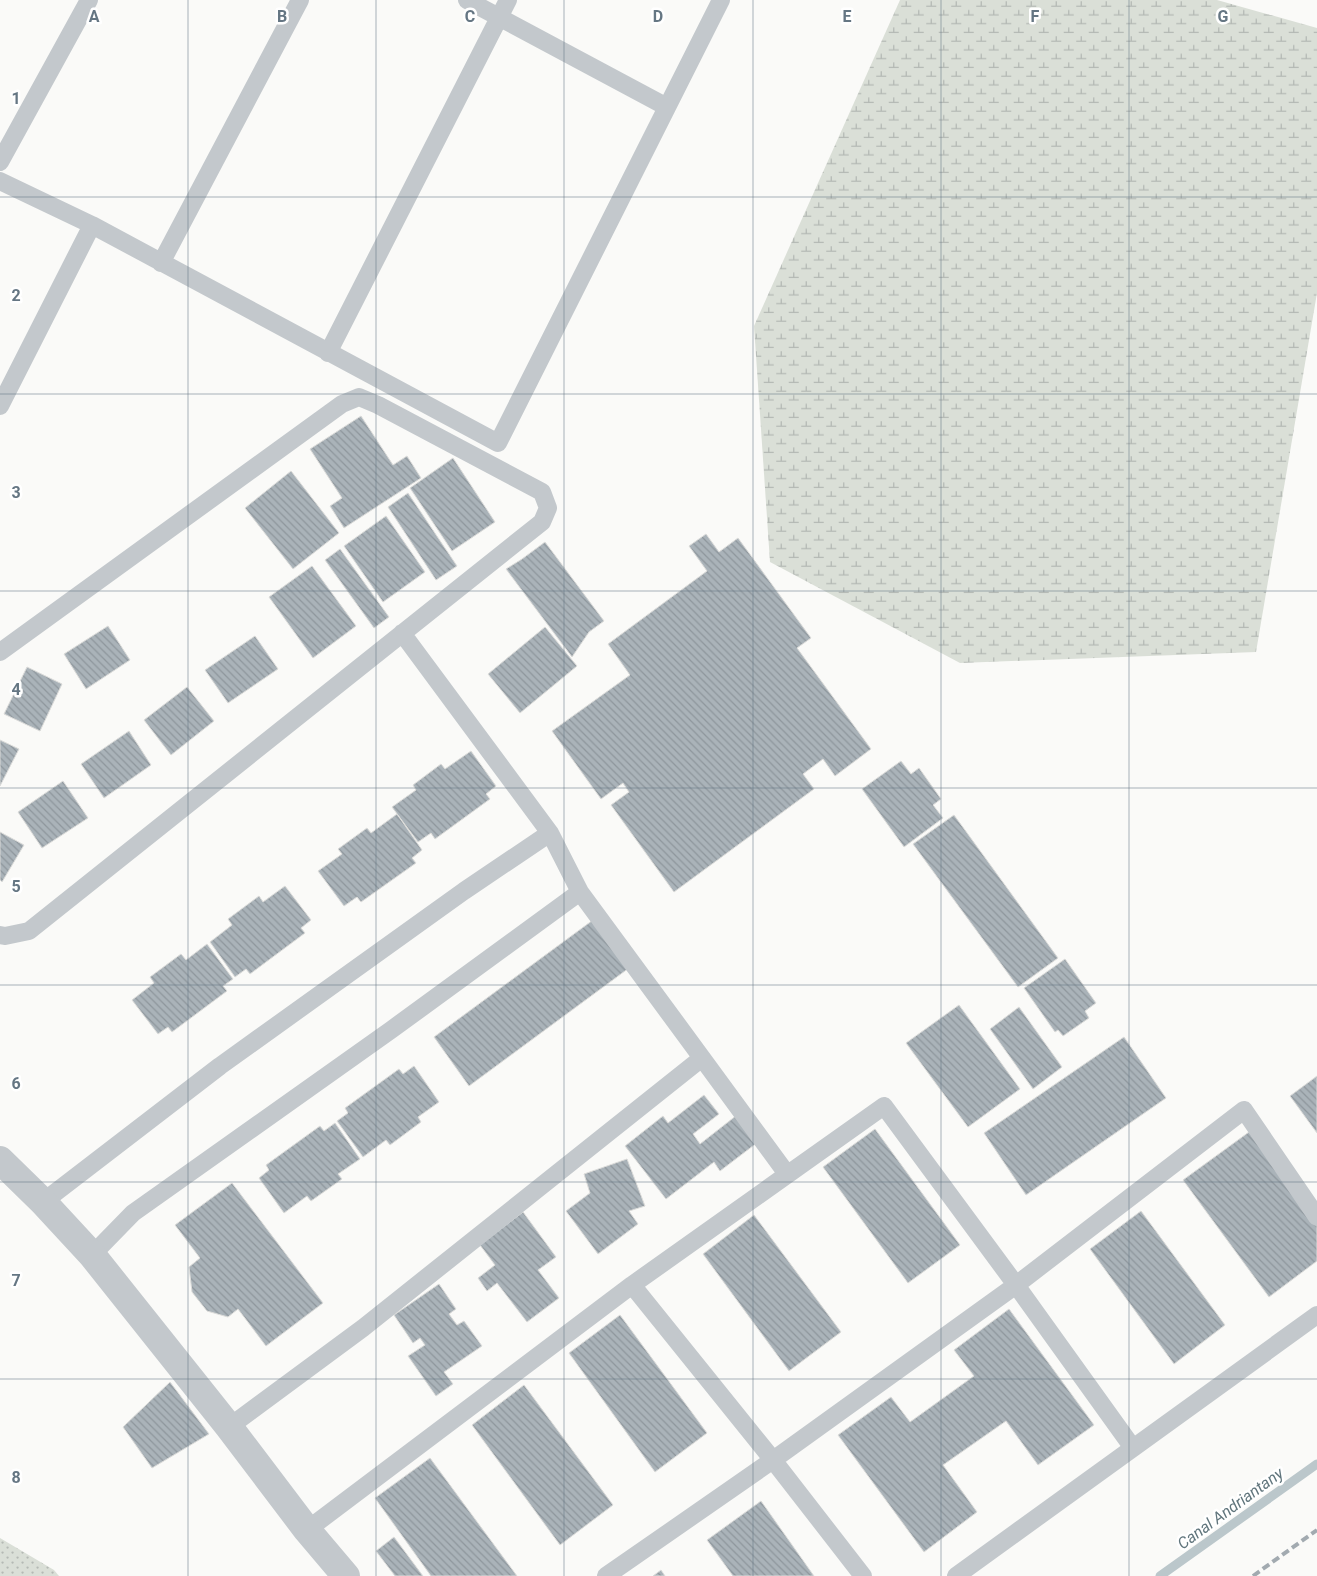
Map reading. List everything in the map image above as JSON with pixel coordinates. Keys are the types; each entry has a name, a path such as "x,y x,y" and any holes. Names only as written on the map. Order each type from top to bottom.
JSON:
{"street":[{"path":"0,1160 43,1202 92,1255 229,1427 307,1530 346,1576"}],"lane":[{"path":"0,162 89,0"},
{"path":"161,263 300,0"},
{"path":"467,0 500,16 667,108"},
{"path":"328,353 508,0"},
{"path":"0,181 92,225 498,443 721,0"},
{"path":"0,406 92,225"},
{"path":"0,652 342,404 359,397 378,405 542,492 548,508 542,522 29,931 5,936 0,935"},
{"path":"402,633 550,833 580,892 787,1174"},
{"path":"43,1202 220,1066 464,891 550,833"},
{"path":"92,1255 133,1213 392,1030 580,892"},
{"path":"229,1427 363,1328 702,1058"},
{"path":"307,1530 632,1285 884,1106 1133,1448"},
{"path":"606,1576 773,1460 1016,1285 1244,1110 1317,1217"},
{"path":"632,1285 773,1460 863,1576"},
{"path":"956,1576 1317,1315"}],"green space":[{"path":"900,0 1217,0 1317,28 1317,293 1256,652 960,663 770,562 754,326"},
{"path":"0,1538 54,1570 59,1576 0,1576"}],"building":[{"path":"361,416 393,465 407,456 421,478 344,528 330,506 342,498 310,449"},
{"path":"453,458 495,522 452,551 410,488"},
{"path":"291,471 339,533 293,569 245,508"},
{"path":"408,493 457,566 436,580 388,507"},
{"path":"386,516 425,572 383,602 344,546"},
{"path":"706,534 719,552 738,538 811,638 797,648 871,749 835,776 823,759 803,774 814,789 674,892 611,805 629,792 623,783 601,799 552,731 630,675 608,644 707,571 689,546"},
{"path":"545,542 604,621 589,632 572,657 506,569"},
{"path":"340,549 389,617 374,628 325,560"},
{"path":"312,566 356,626 313,658 269,597"},
{"path":"108,626 130,660 86,689 64,654"},
{"path":"545,627 577,666 520,713 488,674"},
{"path":"255,636 278,669 228,703 205,670"},
{"path":"27,667 62,684 40,731 4,714"},
{"path":"187,687 214,721 171,755 144,720"},
{"path":"129,731 151,765 104,798 81,764"},
{"path":"0,740 19,749 0,786"},
{"path":"471,751 496,786 486,794 490,799 435,839 431,833 418,842 392,807 416,790 413,785 441,764 445,769"},
{"path":"901,761 911,774 919,768 941,799 933,805 943,818 904,847 862,789"},
{"path":"63,781 88,818 42,848 18,812"},
{"path":"397,814 422,850 412,858 416,863 361,902 357,897 344,906 318,871 342,854 338,849 367,828 371,833"},
{"path":"954,815 1058,958 1018,987 913,844"},
{"path":"0,832 24,845 2,882 0,880"},
{"path":"285,886 311,920 301,928 305,933 250,974 246,969 235,977 210,942 232,925 228,919 259,896 263,902"},
{"path":"593,920 629,968 469,1086 434,1037"},
{"path":"207,944 233,979 223,986 227,991 172,1032 168,1027 158,1034 132,1000 154,983 150,977 181,954 186,960"},
{"path":"1065,959 1096,1003 1085,1011 1089,1018 1063,1036 1058,1030 1055,1032 1024,988"},
{"path":"959,1005 1020,1089 968,1127 906,1043"},
{"path":"1019,1007 1062,1067 1033,1089 990,1029"},
{"path":"1124,1037 1166,1098 1026,1195 984,1133"},
{"path":"414,1066 439,1102 418,1117 421,1122 390,1145 386,1140 363,1157 337,1121 348,1113 345,1108 399,1069 403,1074"},
{"path":"1317,1076 1317,1133 1290,1096"},
{"path":"704,1095 719,1114 693,1134 700,1144 737,1115 758,1142 720,1171 714,1162 666,1199 625,1146 663,1116 668,1123"},
{"path":"335,1123 360,1159 338,1174 342,1179 311,1201 307,1196 284,1213 259,1178 269,1170 266,1165 320,1126 324,1131"},
{"path":"875,1129 960,1245 908,1283 823,1167"},
{"path":"1249,1132 1317,1224 1317,1261 1269,1297 1183,1180"},
{"path":"627,1159 645,1206 629,1211 638,1224 598,1254 566,1211 590,1193 584,1174"},
{"path":"232,1183 323,1303 266,1346 238,1309 228,1317 207,1311 192,1292 189,1267 200,1258 175,1225"},
{"path":"1141,1211 1225,1325 1174,1364 1090,1249"},
{"path":"523,1212 556,1257 538,1270 559,1298 527,1322 497,1283 487,1291 478,1278 495,1265 480,1245"},
{"path":"754,1215 841,1332 789,1371 703,1254"},
{"path":"439,1284 456,1309 449,1314 457,1325 464,1321 482,1346 444,1372 453,1384 436,1396 408,1356 425,1345 420,1338 413,1343 394,1315"},
{"path":"1009,1309 1094,1425 1038,1465 1006,1421 943,1465 977,1512 924,1552 838,1435 891,1397 910,1422 974,1376 954,1350"},
{"path":"620,1315 707,1433 655,1472 569,1353"},
{"path":"170,1382 209,1434 152,1468 123,1427"},
{"path":"524,1385 613,1505 560,1545 472,1425"},
{"path":"430,1458 517,1576 431,1576 375,1498"},
{"path":"761,1501 814,1576 733,1576 707,1540"},
{"path":"394,1537 423,1576 395,1576 376,1551"},
{"path":"661,1570 665,1576 653,1576"}],"waterway":[{"name":"Canal Andriantany","path":"1160,1576 1317,1464"}],"railway":[{"path":"1253,1576 1317,1530"}]}
